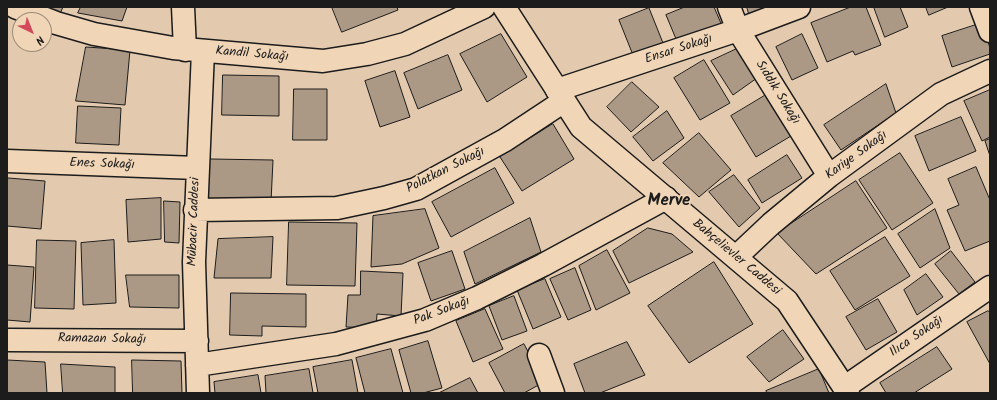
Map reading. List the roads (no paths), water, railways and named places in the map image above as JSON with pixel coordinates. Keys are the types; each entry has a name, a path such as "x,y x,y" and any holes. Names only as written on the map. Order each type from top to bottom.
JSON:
{"street":[{"name":"Kandil Sokağı","path":"15,7 56,23 94,34 194,50 323,61 367,54 405,44 484,7"},
{"name":"Mübacir Caddesi","path":"183,7 194,50 197,168 194,262 198,393"},
{"name":"Bahçelievler Caddesi","path":"504,7 581,127 787,301 847,390"},
{"name":"Sıddık Sokağı","path":"729,7 738,30 829,176"},
{"name":"Ensar Sokağı","path":"561,96 799,7"},
{"path":"981,7 990,31"},
{"name":"Kariye Sokağı","path":"736,258 771,224 829,176 941,94 990,71"},
{"name":"Polatkan Sokağı","path":"195,210 337,208 384,198 423,185 505,140 561,96"},
{"name":"Enes Sokağı","path":"7,161 197,168"},
{"name":"Pak Sokağı","path":"197,365 336,344 425,320 477,298 666,198"},
{"name":"Ilıca Sokağı","path":"847,390 990,287"},
{"name":"Ramazan Sokağı","path":"7,340 196,341"},
{"path":"539,355 553,393"}],"district":[{"name":"Merve","path":"669,202"}]}
